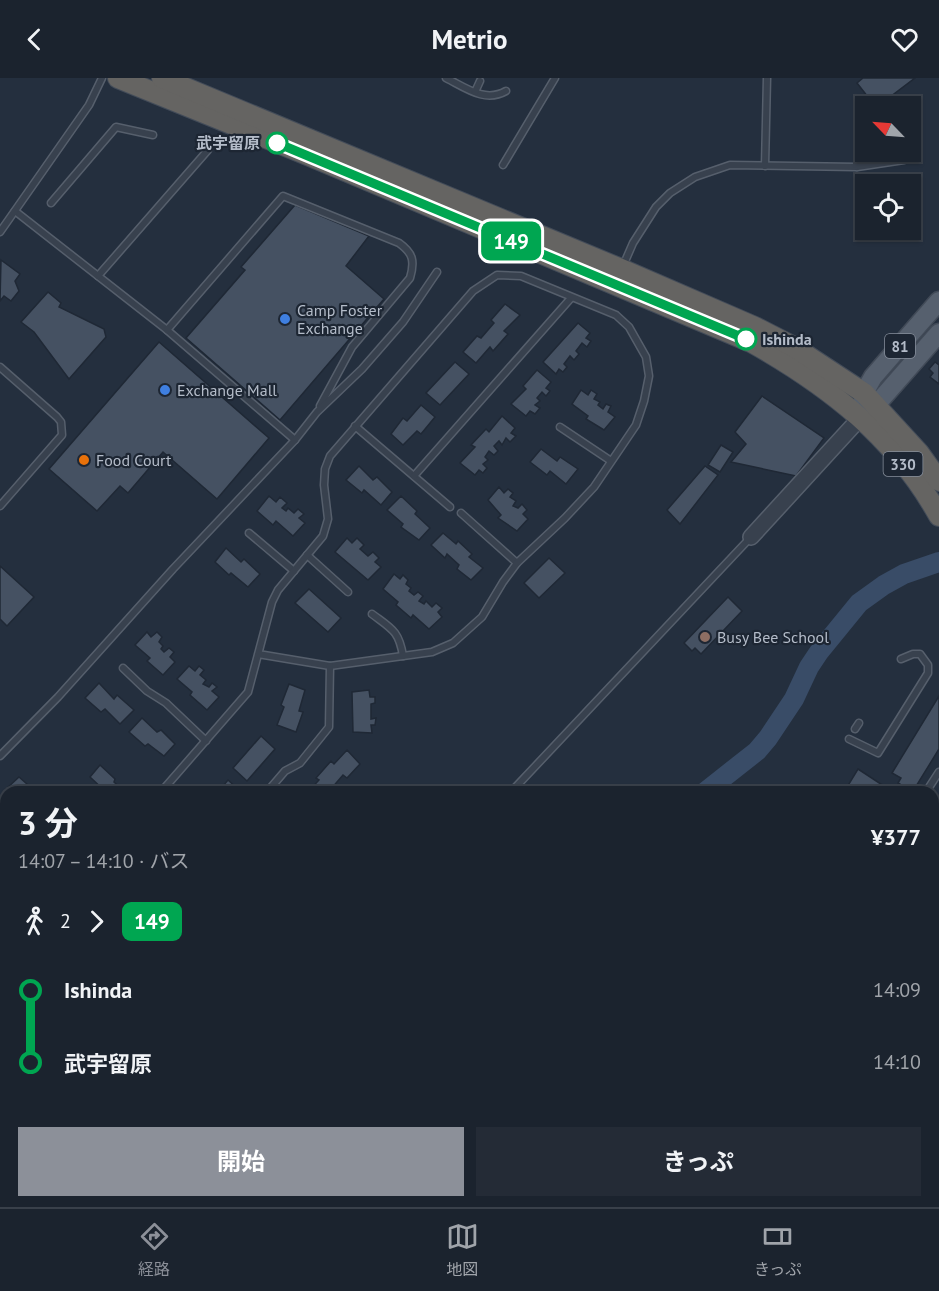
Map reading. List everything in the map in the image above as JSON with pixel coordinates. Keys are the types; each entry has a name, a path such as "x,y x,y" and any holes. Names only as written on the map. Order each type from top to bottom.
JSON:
{"highway":[{"name":"330","path":"118,78 618,277"},
{"name":"330","path":"162,78 618,277 751,342 867,405 919,453 939,481"},
{"name":"330","path":"867,405 927,494 939,516"}],"main road":[{"name":"81","path":"867,405 873,377 939,301"},
{"name":"81","path":"867,405 939,333"}],"street":[{"path":"751,537 867,405"}],"lane":[{"path":"0,232 89,105 102,78"},
{"path":"447,78 486,96 496,97 506,91"},
{"path":"503,165 555,78"},
{"path":"765,166 767,78"},
{"path":"475,92 480,81"},
{"path":"51,203 116,127 153,135"},
{"path":"98,276 208,150"},
{"path":"857,167 863,162"},
{"path":"618,277 633,243 656,207 670,193 694,177 730,165 857,167 891,162"},
{"path":"167,330 283,196 399,243 409,250 413,259 414,266 410,278 352,347 317,412"},
{"path":"15,212 167,330 295,440"},
{"path":"0,756 58,697 173,569 295,440 317,412 362,369 403,322 437,272"},
{"path":"166,786 248,692 258,654 272,602 278,590 323,536 328,519 324,485 325,469 330,456 473,291 496,275 521,276 616,315 629,327 646,357 649,376 636,425 594,487 566,518 517,563 482,617 461,638 453,644 432,652 330,666 258,654"},
{"path":"414,476 571,298"},
{"path":"0,367 57,417 61,422 62,435 1,502"},
{"path":"355,426 450,507"},
{"path":"560,427 611,461"},
{"path":"461,513 517,563"},
{"path":"249,533 294,571"},
{"path":"517,786 751,537"},
{"path":"307,555 348,592"},
{"path":"372,614 397,634 401,641 403,656"},
{"path":"849,739 878,753 928,673 928,665 920,654 901,659"},
{"path":"272,786 285,771 300,763 329,727 330,666"},
{"path":"123,668 147,691 166,703 206,741"},
{"path":"931,786 939,772"}],"building":[{"path":"863,78 915,78 891,96 867,96 857,83"},
{"name":"Camp Foster Exchange","path":"295,205 369,236 346,266 384,299 280,420 186,338 245,270 241,267"},
{"path":"1,260 20,274 15,281 19,291 11,301 4,296 0,301"},
{"path":"48,292 61,303 59,307 104,329 106,337 69,379 34,332 21,322"},
{"path":"505,304 520,315 504,331 508,334 493,351 490,347 476,363 463,352 477,336 481,338 494,323 491,320"},
{"path":"578,323 590,333 586,338 591,341 587,347 582,343 576,351 579,354 574,360 570,356 564,364 567,367 563,372 559,369 556,374 543,362"},
{"name":"Exchange Mall","path":"159,342 269,438 217,499 163,452 128,493 120,486 97,511 49,469"},
{"path":"455,362 469,374 440,405 426,393"},
{"path":"935,362 939,365 939,384 930,377 933,373 929,369"},
{"path":"537,370 551,382 546,388 550,391 546,396 542,392 537,398 540,401 535,405 540,408 535,414 530,411 526,416 511,404 526,389 523,386"},
{"path":"581,390 588,395 591,390 597,394 594,399 600,402 598,405 603,409 606,404 611,406 608,412 615,417 604,430 586,419 588,416 572,404"},
{"path":"762,396 824,438 796,476 731,462 746,444 735,432"},
{"path":"421,405 435,417 421,434 417,431 403,445 391,434 403,418 407,421"},
{"path":"502,416 515,428 511,433 516,436 510,442 506,438 502,445 499,441 494,446 498,451 494,455 489,451 485,457 488,460 483,464 487,468 483,473 479,470 475,475 460,463 475,447 471,445 486,429 489,432"},
{"path":"721,445 733,452 720,472 708,465"},
{"path":"541,449 557,461 560,457 578,469 566,484 550,471 547,475 530,462"},
{"path":"359,466 373,480 377,477 392,492 381,505 364,490 362,493 346,480"},
{"path":"705,466 718,475 680,524 667,510"},
{"path":"499,487 504,493 508,489 513,493 510,497 516,501 513,506 518,508 522,504 527,510 523,514 528,519 517,531 498,518 501,515 488,500"},
{"path":"269,496 276,502 280,497 287,503 282,508 286,511 288,508 294,513 298,509 304,514 299,518 305,523 293,536 276,521 273,525 257,511"},
{"path":"401,496 430,528 419,540 401,527 403,524 387,510"},
{"path":"443,533 456,544 458,541 472,554 469,557 483,568 471,580 457,569 459,565 447,554 445,558 431,545"},
{"path":"347,538 352,543 357,538 364,545 360,549 368,556 373,552 379,558 375,562 381,567 368,580 335,552"},
{"path":"226,548 241,562 244,559 260,574 248,587 231,573 229,575 215,562"},
{"path":"549,558 565,573 539,598 524,583"},
{"path":"0,566 34,597 7,626 0,619"},
{"path":"394,574 400,579 403,575 408,580 406,584 414,595 418,592 423,596 419,601 424,604 426,601 432,607 436,603 442,608 438,612 442,617 429,629 413,615 411,618 396,605 398,602 383,589"},
{"path":"309,589 341,618 328,632 295,603"},
{"path":"728,597 742,611 701,654 695,648 692,651 684,643"},
{"path":"147,632 151,637 157,632 162,637 159,642 164,652 169,648 174,652 170,657 175,662 163,675 147,661 150,658 135,645"},
{"path":"189,666 195,671 199,666 204,670 200,675 206,680 203,684 209,687 212,683 217,687 212,691 219,697 207,710 177,679"},
{"path":"99,683 114,699 117,695 134,710 120,724 105,709 101,712 85,698"},
{"path":"289,684 305,690 299,711 303,712 296,732 277,725"},
{"path":"369,690 370,697 375,697 375,703 371,704 371,719 376,718 375,725 371,725 372,733 353,732 352,692"},
{"path":"939,696 939,749 916,786 903,786 898,783 901,778 892,773"},
{"path":"142,718 157,732 161,730 175,744 164,756 148,744 145,746 129,732"},
{"path":"261,736 275,749 247,781 233,768"},
{"path":"347,750 360,764 347,778 343,775 333,786 314,786 319,780 316,778 331,761 334,764"},
{"path":"100,765 115,779 114,782 118,786 100,786 90,777"},
{"path":"858,769 884,786 848,786"},
{"path":"19,777 29,786 9,786"},
{"path":"228,780 234,786 223,786"}],"waterway":[{"path":"713,786 757,751 768,738 794,699 819,652 859,603 904,574 939,562"}],"bus line":[{"name":"149","path":"277,143 746,339"}],"place":[{"name":"武宇留原","path":"277,143"},
{"name":"Camp Foster Exchange","path":"285,319"},
{"name":"Ishinda","path":"746,339"},
{"name":"Exchange Mall","path":"165,390"},
{"name":"Food Court","path":"84,460"},
{"name":"Busy Bee School","path":"705,637"}]}
